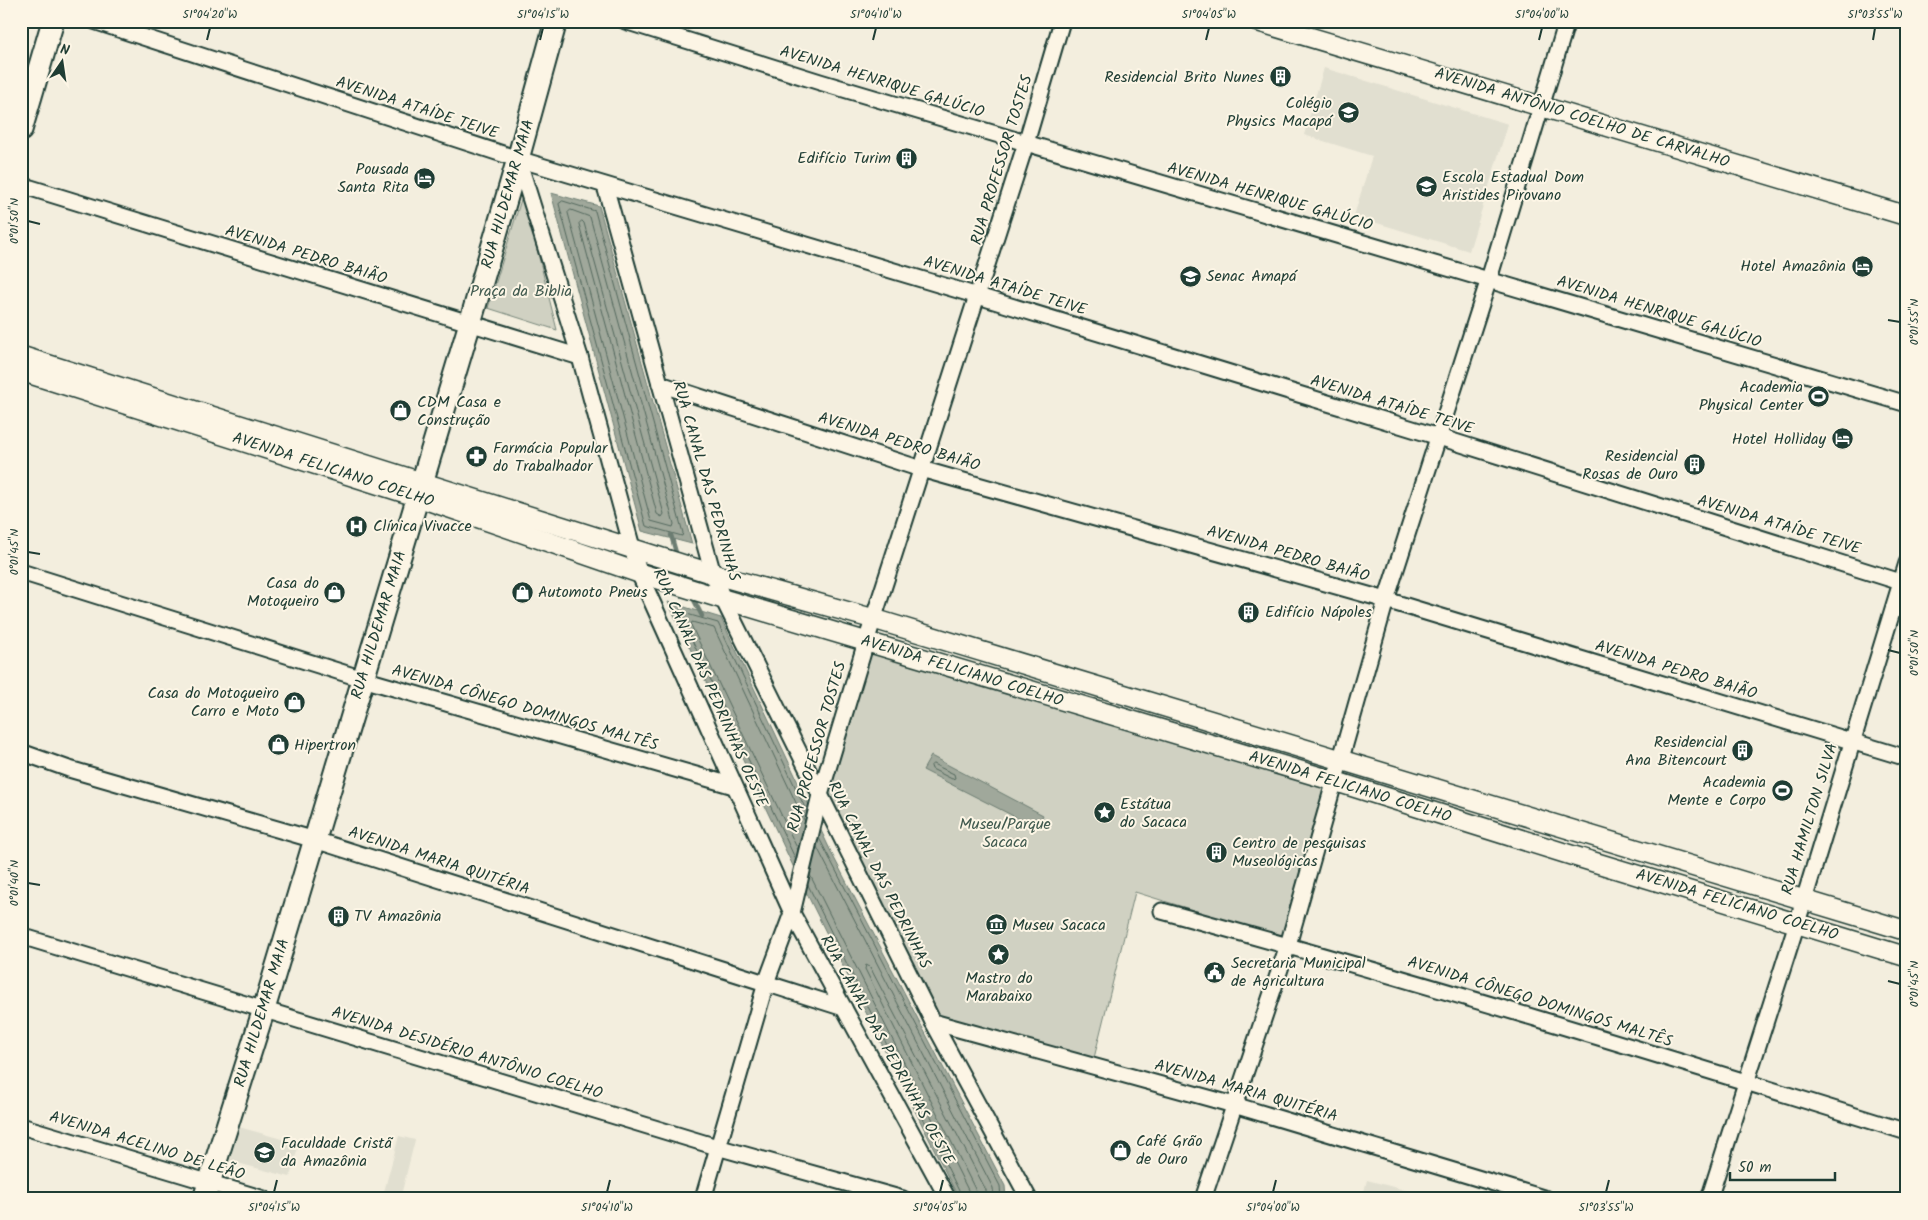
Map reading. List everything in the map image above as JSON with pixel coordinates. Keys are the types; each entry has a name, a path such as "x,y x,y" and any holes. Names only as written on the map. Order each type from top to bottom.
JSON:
{"main road":[{"path":"21,130 53,21"},
{"name":"RUA HILDEMAR MAIA","path":"206,1191 264,1009 470,323 556,21"}],"street":[{"name":"AVENIDA ATAÍDE TEIVE","path":"94,21 518,159 978,296 1440,437 1904,583"},
{"name":"AVENIDA HENRIQUE GALÚCIO","path":"625,21 1026,143 1907,404"},
{"name":"RUA PROFESSOR TOSTES","path":"703,1199 766,983 792,913 820,795 866,642 978,296 1062,21"},
{"name":"AVENIDA ANTÔNIO COELHO DE CARVALHO","path":"1256,21 1907,216"},
{"path":"1203,1199 1288,945 1386,600 1440,437 1567,21"},
{"name":"RUA CANAL DAS PEDRINHAS OESTE","path":"518,159 580,357 639,573 792,913 948,1199"},
{"name":"AVENIDA PEDRO BAIÃO","path":"21,185 580,357"},
{"name":"RUA CANAL DAS PEDRINHAS","path":"605,186 713,574 715,597 820,795 933,1022 1029,1199"},
{"name":"AVENIDA FELICIANO COELHO","path":"21,356 420,490 639,573 1206,742 1907,957"},
{"name":"AVENIDA FELICIANO COELHO","path":"21,371 420,490 631,547 713,574 874,619 1907,931"},
{"name":"AVENIDA PEDRO BAIÃO","path":"660,384 921,469 1386,600 1907,758"},
{"name":"RUA HAMILTON SILVA","path":"1710,1199 1797,923 1851,741 1904,583 1907,563"},
{"name":"AVENIDA CÔNEGO DOMINGOS MALTÊS","path":"21,572 363,679 734,786"},
{"path":"1206,742 1211,721"},
{"name":"AVENIDA MARIA QUITÉRIA","path":"21,752 69,768 315,840 844,1008"},
{"path":"1574,856 1581,833"},
{"name":"AVENIDA CÔNEGO DOMINGOS MALTÊS","path":"1162,912 1288,945 1747,1082 1907,1132"},
{"name":"AVENIDA DESIDÉRIO ANTÔNIO COELHO","path":"21,936 717,1148 903,1199"},
{"name":"AVENIDA MARIA QUITÉRIA","path":"933,1022 1234,1105 1547,1199"},
{"name":"AVENIDA ACELINO DE LEÃO","path":"21,1126 206,1191 264,1199"}],"shaded area":[{"name":"Escola Estadual Dom Aristides Pirovano","path":"1324,68 1508,124 1469,251 1354,216 1372,156 1304,135"},
{"name":"Faculdade Cristã da Amazônia","path":"239,1127 299,1144 290,1177 230,1161"},
{"path":"399,1136 415,1140 400,1199 382,1199"},
{"path":"1367,1180 1427,1196 1426,1199 1362,1199"}],"green space":[{"name":"Praça da Biblia","path":"523,193 557,330 488,308"},
{"name":"Museu/Parque Sacaca","path":"868,645 1329,782 1283,938 1135,892 1094,1058 935,1016 826,792"}],"water":[{"path":"551,193 599,206 692,544 642,531"},
{"path":"668,602 721,618 833,856 1005,1186 1006,1199 964,1199 958,1197 795,870"},
{"path":"931,756 1043,815 1037,828 923,770"}],"waterway":[{"path":"671,535 677,556"},
{"path":"692,596 702,616"}],"place":[{"name":"Residencial Brito Nunes","path":"1280,77"},
{"name":"Colégio Physics Macapá","path":"1348,112"},
{"name":"Edifício Turim","path":"907,158"},
{"name":"Pousada Santa Rita","path":"425,178"},
{"name":"Escola Estadual Dom Aristides Pirovano","path":"1426,186"},
{"name":"Hotel Amazônia","path":"1862,266"},
{"name":"Senac Amapá","path":"1190,276"},
{"name":"Academia Physical Center","path":"1819,396"},
{"name":"CDM Casa e Construção","path":"401,411"},
{"name":"Hotel Holliday","path":"1842,439"},
{"name":"Farmácia Popular do Trabalhador","path":"477,457"},
{"name":"Residencial Rosas de Ouro","path":"1694,465"},
{"name":"Clínica Vivacce","path":"357,526"},
{"name":"Casa do Motoqueiro","path":"335,592"},
{"name":"Automoto Pneus","path":"522,592"},
{"name":"Edifício Nápoles","path":"1249,612"},
{"name":"Casa do Motoqueiro Carro e Moto","path":"295,702"},
{"name":"Hipertron","path":"278,745"},
{"name":"Residencial Ana Bitencourt","path":"1743,751"},
{"name":"Academia Mente e Corpo","path":"1782,791"},
{"name":"Estátua do Sacaca","path":"1104,813"},
{"name":"Centro de pesquisas Museológicas","path":"1216,852"},
{"name":"TV Amazônia","path":"338,916"},
{"name":"Museu Sacaca","path":"996,925"},
{"name":"Mastro do Marabaixo","path":"999,954"},
{"name":"Secretaria Municipal de Agricultura","path":"1215,972"},
{"name":"Café Grão de Ouro","path":"1120,1150"},
{"name":"Faculdade Cristã da Amazônia","path":"265,1152"}]}
